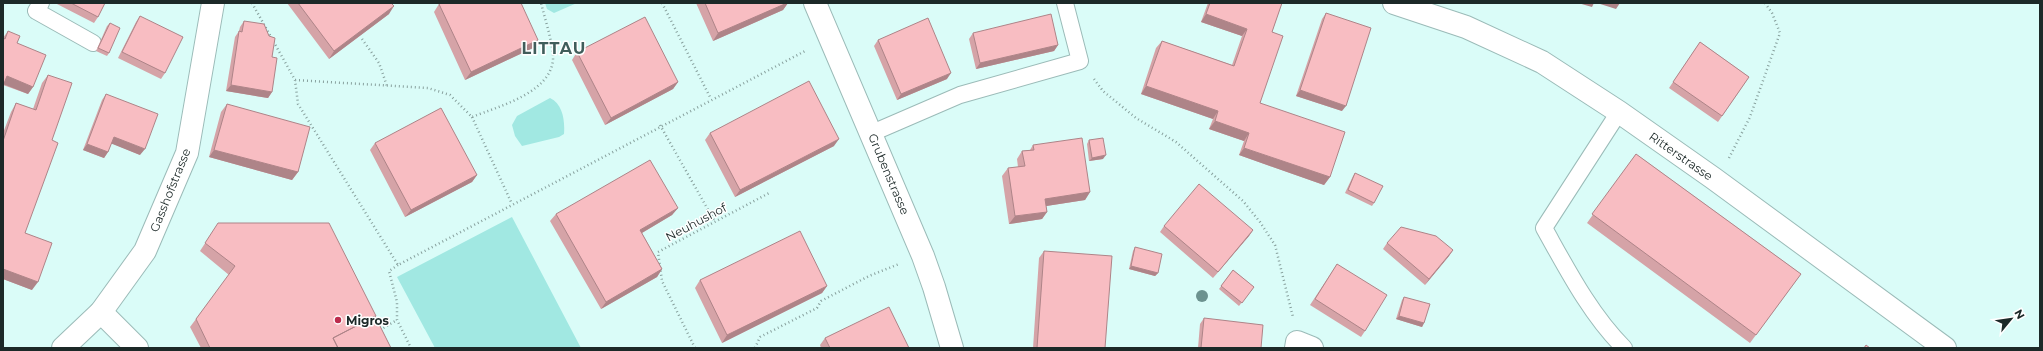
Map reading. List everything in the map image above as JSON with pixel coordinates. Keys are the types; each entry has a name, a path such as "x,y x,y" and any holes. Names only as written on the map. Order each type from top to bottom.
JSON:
{"street":[{"name":"Gasshofstrasse","path":"63,348 101,312 145,251 187,153 213,3"},
{"name":"Grubenstrasse","path":"816,3 926,262 952,348"},
{"name":"Ritterstrasse","path":"1394,3 1466,27 1542,62 1619,112 1945,348"},
{"path":"101,312 137,348"}],"lane":[{"path":"41,3 36,11 93,43"},
{"path":"872,133 960,96 1080,61 1065,3"},
{"path":"1619,112 1544,228 1580,290 1609,334 1624,348"}],"path":[{"path":"252,3 295,80 298,104 398,265"},
{"path":"472,117 516,99 536,88 546,80 550,71 553,55 541,3"},
{"path":"662,3 711,99"},
{"path":"1712,178 1725,166 1750,117 1780,33 1772,13 1765,3"},
{"path":"411,348 397,320 397,302 389,271 660,125 830,37"},
{"path":"362,40 379,63 387,86"},
{"path":"1080,61 1103,91 1136,118 1176,142 1243,201 1260,222 1275,245 1302,346"},
{"path":"295,80 439,91 450,95 472,117 512,204"},
{"path":"660,125 715,222"},
{"name":"Neuhushof","path":"696,348 662,282 658,252 771,192"},
{"path":"755,348 760,337 817,308 821,301 869,276 900,263"},
{"path":"377,332 397,320"}],"shaded area":[{"path":"545,3 577,3 554,13 547,9"},
{"path":"550,98 558,104 562,113 564,134 559,137 522,146 515,136 512,125 517,116"},
{"path":"512,217 581,348 435,348 397,277"}],"building":[{"path":"71,3 105,3 98,17"},
{"path":"298,3 391,3 394,6 334,51"},
{"path":"521,3 538,40 471,72 439,4"},
{"path":"705,3 787,3 718,33"},
{"path":"1210,3 1282,3 1272,32 1283,36 1260,103 1345,132 1330,177 1244,148 1249,133 1215,121 1218,111 1146,86 1162,41 1234,66 1247,29 1206,14"},
{"path":"1326,13 1371,28 1346,106 1300,90"},
{"path":"1051,14 1058,45 980,63 973,33"},
{"path":"140,16 183,37 165,73 122,52"},
{"path":"645,17 678,82 611,118 577,52"},
{"path":"928,18 951,73 901,94 878,40"},
{"path":"244,21 264,24 269,36 275,38 272,57 277,58 272,92 231,85 239,31 242,32"},
{"path":"110,23 120,28 109,53 98,48"},
{"path":"8,31 20,36 17,43 46,55 33,87 7,76 3,86 3,38 5,39"},
{"path":"1700,42 1749,77 1722,116 1673,82"},
{"path":"48,75 72,83 52,140 58,143 25,233 52,243 38,282 3,269 3,141 16,103 36,110"},
{"path":"809,81 839,139 740,190 710,133"},
{"path":"106,94 158,114 145,149 114,137 108,152 87,144"},
{"path":"227,104 310,127 298,172 214,150"},
{"path":"441,108 477,175 411,210 375,143"},
{"path":"1082,138 1090,192 1045,199 1047,212 1015,216 1008,168 1025,166 1022,151 1034,150 1033,145"},
{"path":"1103,138 1106,155 1092,158 1089,140"},
{"path":"1636,154 1801,274 1756,335 1592,214"},
{"path":"650,160 678,208 640,230 662,269 606,302 556,214"},
{"path":"1355,173 1383,186 1374,203 1348,190"},
{"path":"1199,184 1253,230 1218,272 1164,226"},
{"path":"218,223 329,223 376,316 333,338 338,348 210,348 196,319 235,266 205,243"},
{"path":"1401,227 1436,236 1453,250 1429,279 1387,243"},
{"path":"800,231 827,286 727,335 700,280"},
{"path":"1135,247 1162,254 1158,273 1131,266"},
{"path":"1044,251 1112,256 1105,348 1037,348"},
{"path":"1337,264 1387,295 1365,331 1315,299"},
{"path":"1233,270 1254,287 1242,303 1221,286"},
{"path":"1404,297 1430,304 1424,323 1399,316"},
{"path":"889,307 909,348 830,348 825,338"},
{"path":"375,316 391,348 338,348 333,338"},
{"path":"1204,318 1263,325 1261,348 1201,348"}],"place":[{"name":"Migros","path":"338,320"}],"district":[{"name":"LITTAU","path":"554,48"}]}
